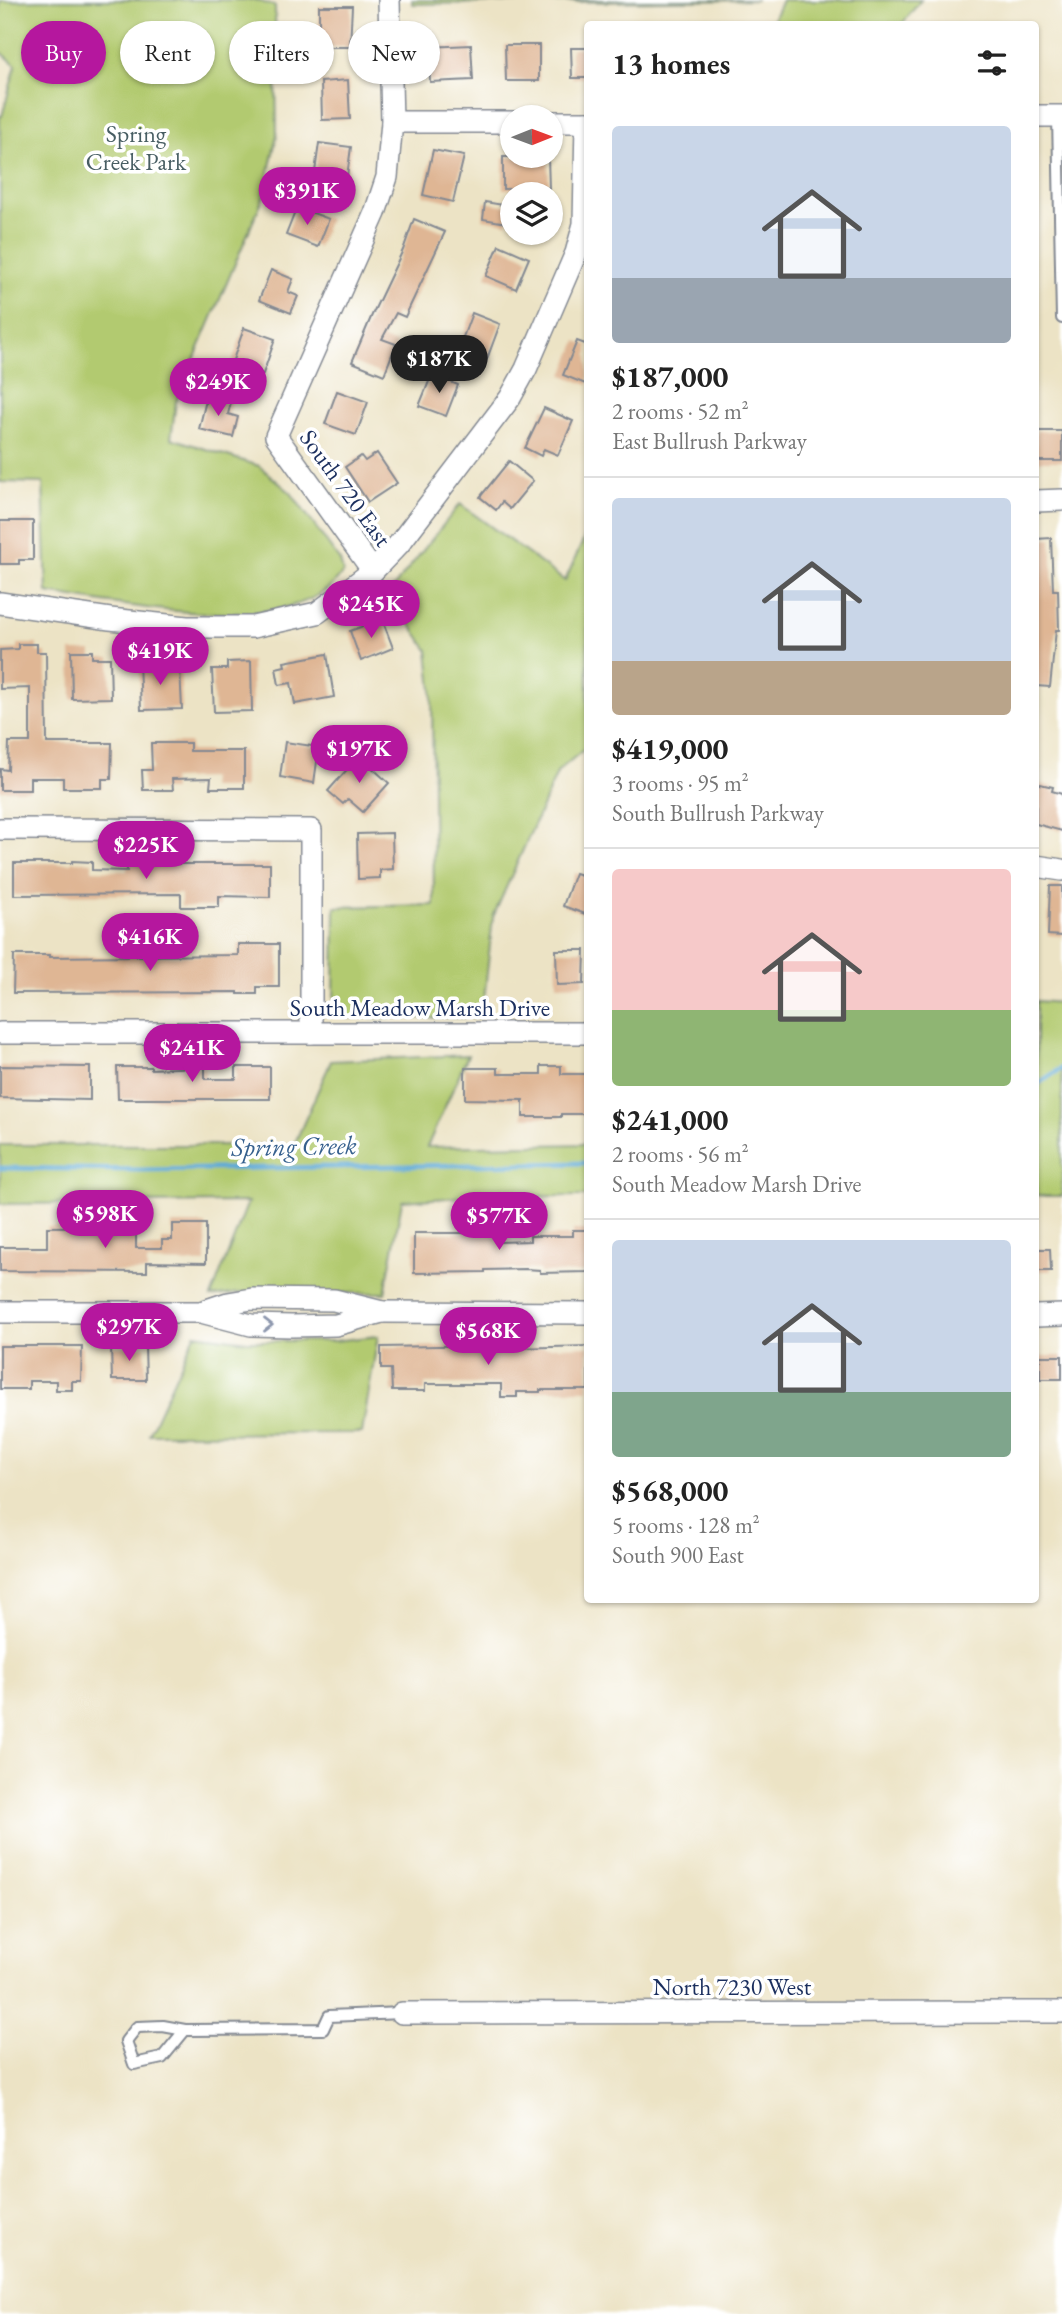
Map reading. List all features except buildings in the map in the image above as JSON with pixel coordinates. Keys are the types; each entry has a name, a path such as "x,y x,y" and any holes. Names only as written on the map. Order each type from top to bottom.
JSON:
{"street":[{"path":"389,0 392,122 500,122"},
{"path":"1039,116 1060,116"},
{"name":"South 720 East","path":"373,571 276,436 375,213 387,177 392,122"},
{"path":"564,122 584,122"},
{"path":"0,604 187,627 254,627 317,613 373,571 399,544 510,398 526,369 576,253 584,224"},
{"path":"1039,501 1062,500"},
{"path":"0,829 311,830 311,1033"},
{"path":"1039,866 1062,870"},
{"name":"South Meadow Marsh Drive","path":"0,1033 584,1033"},
{"path":"0,1312 201,1312 251,1325 336,1325 382,1311 584,1313"},
{"path":"1039,1316 1062,1315"},
{"name":"North 7230 West","path":"402,2013 1062,2012"}],"lane":[{"path":"1060,116 1062,318"},
{"path":"185,2030 162,2058 134,2064 126,2041 137,2027 163,2026 185,2030 323,2029 329,2016 402,2013"}],"green space":[{"name":"Spring Creek Park","path":"255,0 275,6 275,21 229,21 229,84 276,84 277,135 263,198 176,402 171,438 259,466 291,493 340,561 343,572 321,594 288,607 248,612 205,613 117,604 47,593 43,483 0,482 0,116 16,65 0,51 0,1"},
{"path":"412,0 757,0 412,4"},
{"path":"782,0 921,0 904,21 772,21"},
{"path":"460,504 565,581 584,539 584,749 558,771 493,917 482,1018 348,1018 334,1003 335,907 434,905 432,690 428,650 389,593"},
{"path":"1039,1001 1062,1003 1062,1196 1039,1196"},
{"path":"468,1055 427,1147 584,1144 584,1196 463,1197 402,1201 385,1293 239,1293 211,1297 248,1202 0,1204 0,1145 294,1145 331,1061"},
{"path":"195,1334 247,1341 334,1341 378,1336 362,1433 149,1434"}],"waterway":[{"name":"Spring Creek","path":"1039,1083 1062,1068"},
{"name":"Spring Creek","path":"0,1168 141,1170 584,1163"}]}
